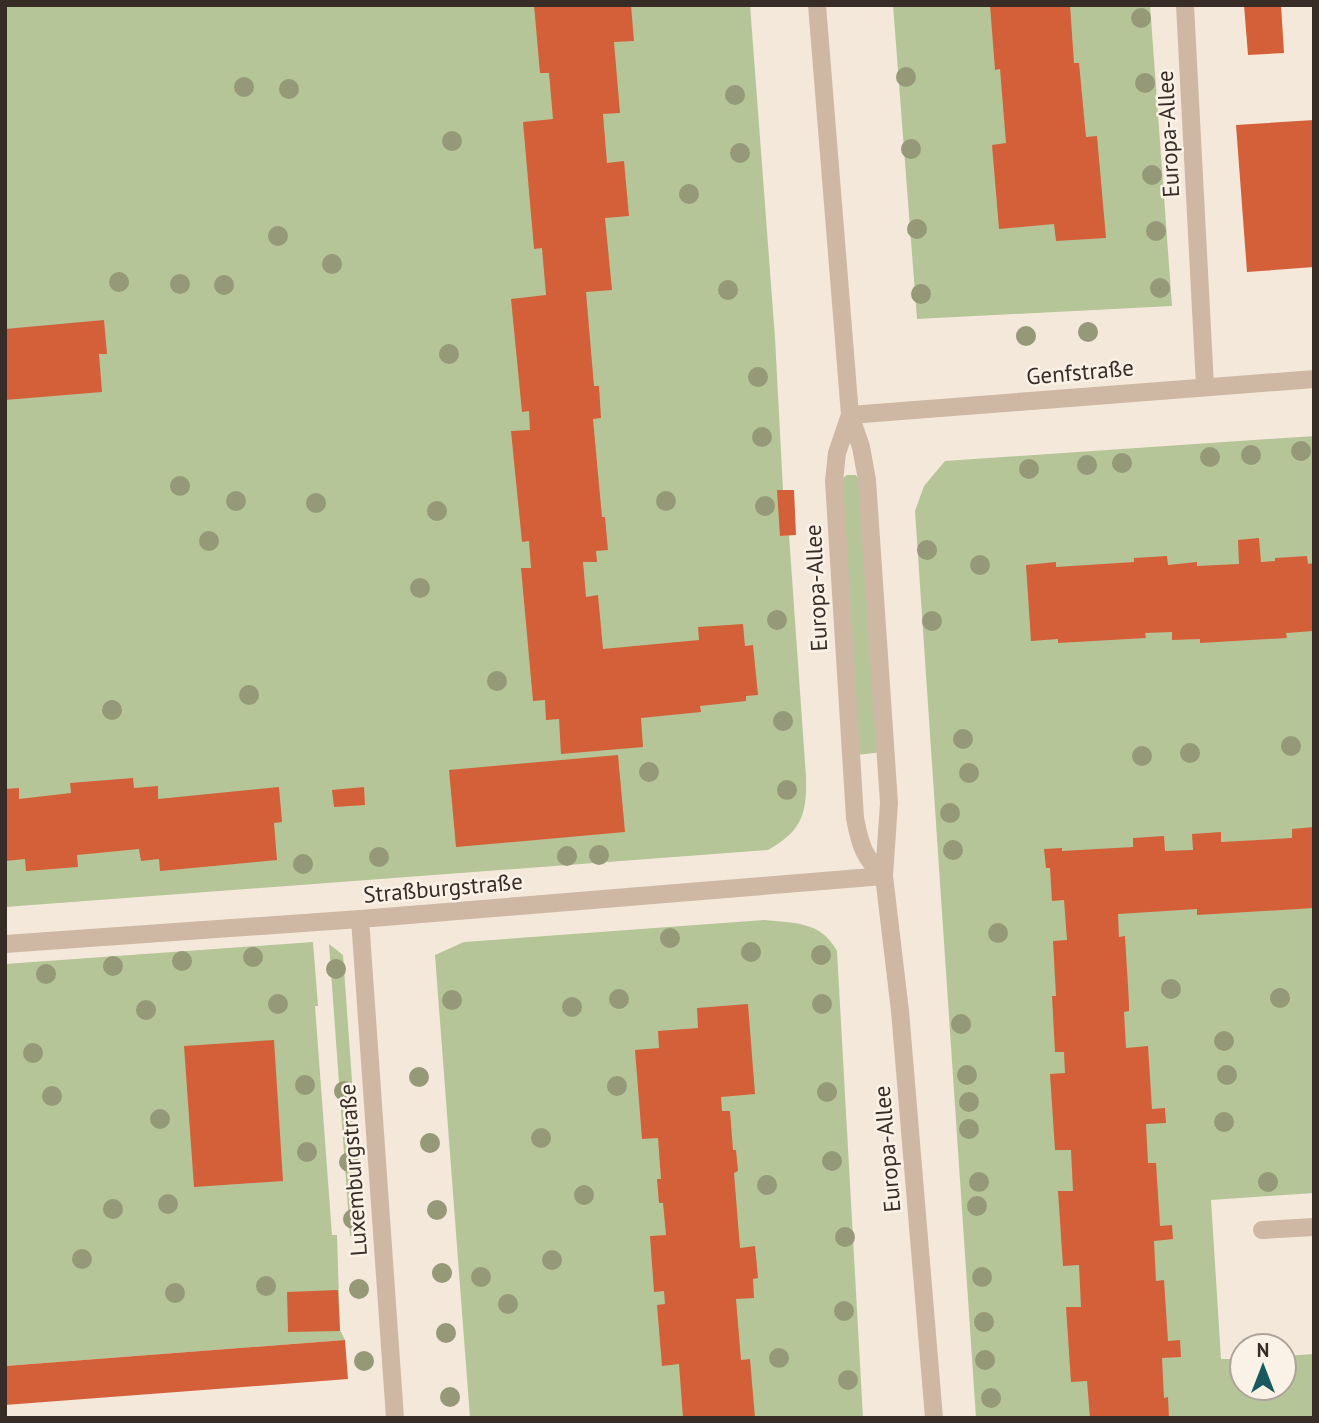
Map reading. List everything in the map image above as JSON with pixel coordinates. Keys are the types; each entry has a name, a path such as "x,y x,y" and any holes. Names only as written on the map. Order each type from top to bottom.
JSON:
{"street":[{"name":"Europa-Allee","path":"817,5 850,415 861,447 867,480 889,803 884,877 900,1011 934,1418"},
{"name":"Europa-Allee","path":"1185,5 1205,386"},
{"name":"Genfstraße","path":"850,415 1314,379"},
{"name":"Europa-Allee","path":"850,415 837,453 834,481 854,805 859,839 868,862 884,877"},
{"name":"Straßburgstraße","path":"5,944 884,877"},
{"name":"Luxemburgstraße","path":"360,919 395,1418"},
{"path":"1262,1230 1314,1227"}],"green space":[{"path":"5,5 750,5 775,338 783,490 780,536 789,535 806,777 803,811 788,836 768,850 5,907"},
{"path":"893,5 1150,5 1172,306 917,319"},
{"path":"1314,436 1314,1193 1211,1200 1221,1359 1228,1359 1228,1402 1298,1402 1298,1355 1314,1354 1314,1418 976,1418 915,511 924,486 945,461"},
{"path":"847,475 856,475 863,487 884,752 855,755 840,480"},
{"path":"764,920 806,925 823,934 837,951 863,1418 470,1418 435,955 464,942"},
{"path":"313,942 318,1006 315,1006 332,1235 337,1235 340,1330 345,1340 5,1366 5,964"},
{"path":"329,944 343,955 363,1235 350,1236"}],"building":[{"path":"534,5 631,5 634,41 614,42 620,113 603,114 607,163 624,161 629,216 605,218 612,290 586,292 594,386 599,386 601,418 593,419 602,517 605,517 608,550 596,551 597,562 583,562 586,597 598,595 603,649 699,640 698,627 743,624 745,646 753,645 758,695 746,696 746,701 700,706 701,712 641,718 643,747 561,754 559,719 546,720 545,700 533,701 521,568 531,568 529,541 522,542 511,431 530,430 529,411 522,412 511,299 546,295 542,248 534,249 523,122 553,119 549,73 540,73"},
{"path":"990,5 1070,5 1074,63 1079,63 1086,137 1097,136 1106,238 1056,241 1054,224 999,229 992,145 1006,143 1000,69 995,70"},
{"path":"1244,5 1281,5 1284,53 1248,55"},
{"path":"1314,120 1314,267 1247,272 1236,125"},
{"path":"104,320 107,354 99,354 102,392 5,400 5,329"},
{"path":"777,490 794,490 796,535 780,536"},
{"path":"1259,538 1261,562 1275,561 1275,558 1307,556 1308,564 1314,563 1314,631 1286,633 1287,638 1200,643 1200,639 1172,640 1172,632 1145,633 1146,638 1058,643 1058,639 1031,641 1026,565 1056,562 1056,567 1134,562 1134,558 1167,556 1168,565 1197,562 1197,566 1239,564 1238,540"},
{"path":"618,755 625,832 456,847 449,770"},
{"path":"133,778 134,788 158,786 158,799 279,787 282,822 274,823 277,860 160,871 159,859 141,861 139,849 77,855 78,867 26,871 25,859 5,861 5,789 19,788 19,799 71,793 70,783"},
{"path":"364,787 365,805 334,807 332,790"},
{"path":"1314,827 1314,908 1197,915 1197,909 1118,914 1119,937 1125,936 1129,1003 1129,1011 1124,1012 1126,1048 1148,1046 1152,1109 1165,1108 1166,1123 1146,1124 1148,1163 1156,1163 1160,1226 1172,1225 1173,1239 1154,1241 1156,1281 1164,1280 1168,1341 1180,1340 1181,1357 1162,1358 1164,1398 1168,1397 1169,1418 1090,1418 1087,1381 1071,1382 1066,1307 1081,1307 1079,1265 1063,1266 1058,1191 1073,1191 1071,1150 1055,1150 1050,1074 1065,1073 1064,1052 1055,1052 1052,996 1056,996 1053,941 1067,940 1064,900 1052,901 1050,868 1046,868 1044,849 1062,848 1062,851 1133,847 1133,838 1164,836 1165,851 1193,850 1192,834 1221,832 1221,842 1292,838 1292,829"},
{"path":"748,1004 755,1094 721,1097 722,1111 730,1111 733,1150 736,1150 738,1171 734,1173 740,1248 755,1246 758,1278 753,1279 754,1298 736,1299 741,1360 750,1359 755,1418 683,1418 679,1364 662,1366 657,1305 665,1304 664,1291 654,1292 650,1236 666,1235 663,1203 659,1203 657,1179 661,1179 658,1138 642,1139 635,1050 659,1048 658,1031 698,1028 697,1008"},
{"path":"274,1040 283,1181 194,1187 184,1046"},
{"path":"338,1290 340,1331 288,1332 287,1292"},
{"path":"345,1340 348,1379 5,1405 5,1366"}]}
